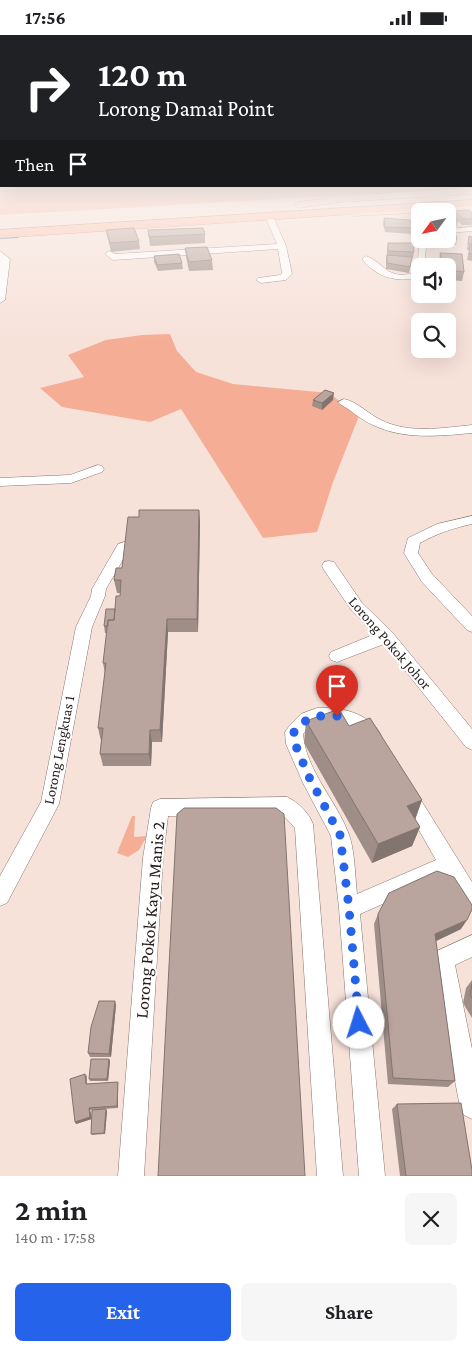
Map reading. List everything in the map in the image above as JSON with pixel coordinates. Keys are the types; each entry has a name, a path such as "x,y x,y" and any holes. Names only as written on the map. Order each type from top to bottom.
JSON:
{"street":[{"path":"261,280 283,278 287,275 282,246 277,233"},
{"path":"110,254 113,257 282,246"},
{"path":"366,259 379,272 393,278 407,279 417,275 422,259 423,248"},
{"path":"0,254 6,259 0,301"},
{"path":"344,402 356,407 366,417 402,431 427,434 472,429"},
{"path":"0,482 71,479 98,469"},
{"path":"470,620 427,579 411,553 413,541 450,524 472,520"},
{"name":"Lorong Lengkuas 1","path":"0,895 50,804 84,627 98,596 98,589 123,547 128,546"},
{"name":"Lorong Pokok Johor","path":"329,566 357,607 388,636 472,742"},
{"name":"Lorong Lengkuas 1","path":"98,596 111,580 120,578"},
{"path":"337,656 388,636"},
{"path":"322,715 344,727 356,743"},
{"path":"372,1176 349,908 340,835 309,777 295,744 294,732 300,724 310,717 322,715 337,716 354,720 366,727 379,746"},
{"path":"398,778 472,901"},
{"name":"Lorong Pokok Kayu Manis 2","path":"131,1176 153,858 160,809 287,806 304,824 330,1176"},
{"path":"349,908 450,864"},
{"path":"472,946 443,960 472,1107"}],"shaded area":[{"path":"170,334 177,351 196,372 233,384 329,393 359,416 333,482 317,532 263,538 181,409 150,422 62,407 40,388 84,377 68,355 106,340 142,335"},
{"path":"132,816 135,816 134,837 147,836 139,850 128,857 117,853"}],"building":[{"path":"107,233 136,233 139,241 110,243"},
{"path":"148,233 205,234 149,237"},
{"path":"469,236 472,237 472,244 468,244"},
{"path":"388,243 411,243 411,248 414,248 414,252 388,251"},
{"path":"470,246 472,247 472,254 469,254"},
{"path":"207,247 212,260 189,262 185,248"},
{"path":"440,253 462,254 464,272 456,271 456,258 441,258"},
{"path":"179,254 182,263 157,265 154,256"},
{"path":"387,255 412,257 410,267 387,263"},
{"path":"325,390 334,393 322,403 313,400"},
{"path":"139,510 199,510 197,619 167,619 160,730 150,730 149,754 100,754 103,728 98,728 106,663 103,663 108,620 114,620 116,596 120,596 121,580 114,580 116,568 122,568 128,517 139,517"},
{"path":"106,609 115,609 114,620 108,620 108,626 104,626"},
{"path":"339,709 349,726 370,718 422,800 407,806 420,827 378,844 306,721"},
{"path":"184,808 276,808 284,814 305,1176 158,1176 177,814"},
{"path":"437,871 454,877 472,905 467,920 435,934 455,1081 393,1078 378,914 389,893"},
{"path":"99,1001 115,1001 109,1054 88,1053 91,1027"},
{"path":"91,1059 109,1059 107,1079 89,1079"},
{"path":"85,1074 86,1084 118,1082 117,1106 89,1108 90,1117 75,1122 70,1079"},
{"path":"461,1103 472,1176 406,1176 397,1104"},
{"path":"106,1109 104,1133 91,1134 92,1110"}],"waterway":[{"path":"0,238 18,237"}],"route":[{"path":"337,716 322,715 310,717 300,724 294,732 295,744 309,777 340,835 349,908 359,1023"}]}
